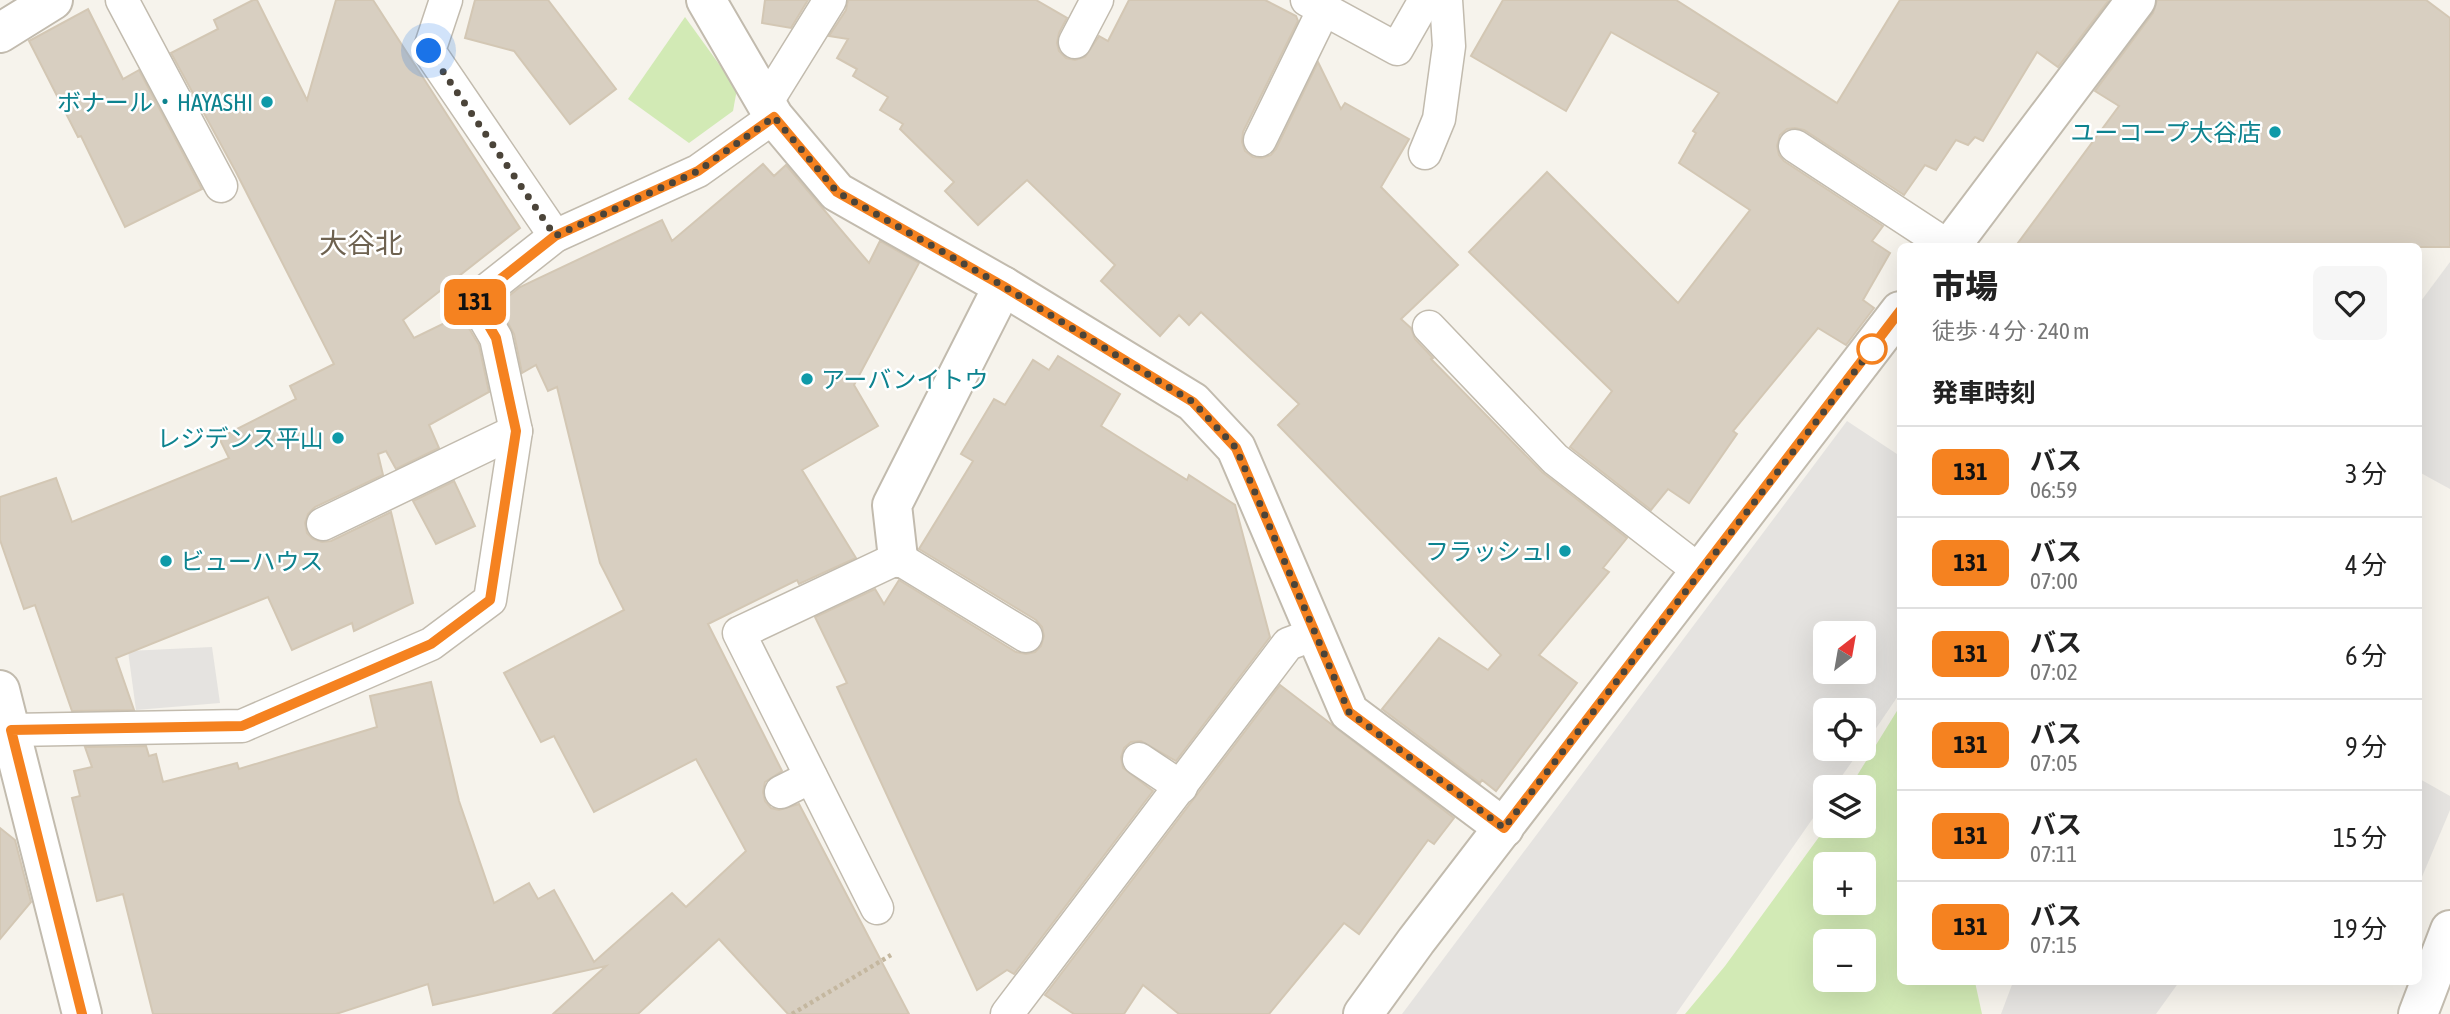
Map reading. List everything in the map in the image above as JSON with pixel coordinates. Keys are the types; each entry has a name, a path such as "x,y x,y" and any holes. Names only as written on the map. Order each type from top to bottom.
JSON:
{"street":[{"path":"0,33 54,0"},
{"path":"706,0 770,110 837,192 1003,286 1193,402 1236,448 1349,712 1504,828"},
{"path":"1953,243 2136,0"},
{"path":"898,558 892,505 1003,286"},
{"path":"1363,1014 1897,318"},
{"path":"0,690 82,1014"},
{"path":"2418,1014 2450,930"}],"lane":[{"path":"122,0 221,186"},
{"path":"446,0 429,51 555,236"},
{"path":"11,730 242,726 431,644 490,600 516,431 496,338 474,300 555,236 698,171 770,110 830,0"},
{"path":"1075,42 1097,0"},
{"path":"1260,140 1315,5 1398,49 1425,0"},
{"path":"1425,153 1439,119 1449,46 1446,0"},
{"path":"1795,146 1944,243"},
{"path":"1429,327 1555,459 1700,572"},
{"path":"323,524 516,431"},
{"path":"877,908 739,633 898,558 1026,636"},
{"path":"1013,1012 1288,645 1315,634"},
{"path":"1139,759 1181,787"},
{"path":"781,792 811,777"}],"path":[{"path":"792,1014 901,950"}],"green space":[{"path":"685,17 737,89 733,111 689,143 628,99"},
{"path":"1897,711 1897,985 1976,985 1982,1014 1685,1014 1725,966 1818,838 1876,838 1876,775 1857,775 1866,761 1876,761 1876,745"}],"shaded area":[{"path":"2450,262 2450,489 2422,474 2422,300"},
{"path":"1847,421 1897,454 1897,697 1876,728 1876,698 1813,698 1813,761 1852,761 1843,775 1813,775 1813,818 1676,1014 1402,1014"},
{"path":"212,647 220,703 136,710 128,651"},
{"path":"2422,780 2450,796 2450,810 2422,877"},
{"path":"2012,985 2177,985 2156,1014 2001,1014"}],"building":[{"path":"257,0 307,100 336,0 373,0 520,228 403,320 414,338 461,315 479,345 489,392 429,425 439,448 396,469 386,451 378,454 383,475 315,507 308,514 305,523 307,533 322,542 331,541 391,512 413,603 354,631 352,623 292,650 268,597 116,658 134,710 72,711 35,605 24,609 0,540 0,497 56,478 72,522 229,458 219,438 296,399 290,386 334,364 236,172 171,53 218,29 214,20"},
{"path":"475,0 548,0 616,89 570,124 514,51 465,38"},
{"path":"765,0 808,0 791,28 762,23"},
{"path":"848,0 1036,0 1067,18 1057,43 1059,51 1066,58 1075,60 1085,57 1099,36 1108,41 1129,0 1265,0 1296,16 1298,21 1243,132 1245,151 1253,157 1262,158 1271,155 1276,149 1318,62 1341,109 1345,103 1409,139 1381,187 1458,265 1401,319 1411,328 1415,339 1433,358 1431,359 1542,472 1627,538 1603,568 1609,572 1539,655 1577,683 1496,791 1482,780 1480,783 1382,709 1439,638 1488,670 1501,655 1278,425 1299,404 1201,312 1189,325 1179,315 1160,336 1101,281 1115,265 1027,180 978,225 945,191 954,182 900,129 903,124 880,110 888,97 853,76 857,69 837,58 848,39 829,36 846,10"},
{"path":"1503,0 1676,0 1837,103 1900,0 2109,0 2058,67 2037,52 1983,141 1975,137 1968,145 1956,140 1936,170 1925,165 1904,195 1804,130 1787,129 1780,135 1777,146 1784,161 1883,226 1872,241 1890,253 1863,300 1874,308 1846,345 1818,328 1733,431 1737,434 1689,503 1668,489 1651,510 1570,447 1612,391 1469,252 1547,172 1678,303 1750,210 1679,163 1696,133 1693,131 1719,93 1611,32 1566,111 1471,56"},
{"name":"ユーコープ大谷店","path":"2157,0 2426,0 2450,18 2450,247 2422,247 2422,243 2018,243 2119,106 2095,91 2153,13"},
{"path":"88,9 123,79 139,70 202,189 125,227 81,136 78,137 29,41"},
{"path":"763,164 774,176 786,165 869,263 880,241 919,263 854,385 878,426 802,470 856,558 799,584 797,580 708,624 782,771 765,782 765,801 771,808 779,810 799,804 909,1014 788,1014 719,939 638,1014 553,1014 606,966 433,1005 428,984 336,1014 153,1014 123,894 97,901 72,798 80,796 74,771 92,767 85,747 146,746 149,756 156,754 163,782 237,763 239,769 377,727 370,696 431,682 459,801 494,903 529,883 538,899 554,890 594,962 672,893 686,907 746,851 696,759 594,812 554,736 541,742 504,673 624,610 600,563 557,387 548,391 536,365 522,373 514,334 498,305 520,287 662,220 672,241"},
{"path":"1058,356 1120,394 1101,426 1187,480 1189,475 1235,505 1270,637 1176,761 1141,741 1131,742 1124,748 1121,757 1123,768 1153,791 1014,974 1007,970 977,990 837,687 847,683 815,617 875,589 884,604 899,580 1016,652 1035,652 1041,646 1044,636 1042,627 1036,620 919,549 973,461 961,454 994,399 1005,405 1033,360 1049,370"},
{"path":"454,481 475,526 436,544 413,501"},
{"path":"1280,685 1454,818 1434,844 1428,840 1359,934 1344,923 1269,1014 1179,1014 1143,985 1124,1014 1074,1014 1045,995"},
{"path":"0,828 15,840 31,902 0,939"}],"bus line":[{"name":"131","path":"82,1014 11,730 242,726 431,644 490,600 516,431 496,338 474,300 555,236 698,171 774,117 837,192 1003,286 1193,402 1236,448 1349,712 1504,828 1897,315"}],"place":[{"name":"ボナール・HAYASHI","path":"267,102"},
{"name":"ユーコープ大谷店","path":"2275,132"},
{"name":"アーバンイトウ","path":"807,379"},
{"name":"レジデンス平山","path":"338,438"},
{"name":"フラッシュI","path":"1565,551"},
{"name":"ビューハウス","path":"166,561"}],"district":[{"name":"大谷北","path":"361,243"}],"route":[{"path":"429,51 555,236 698,171 774,117 837,192 1003,286 1193,402 1236,448 1349,712 1504,828 1872,349"}]}
